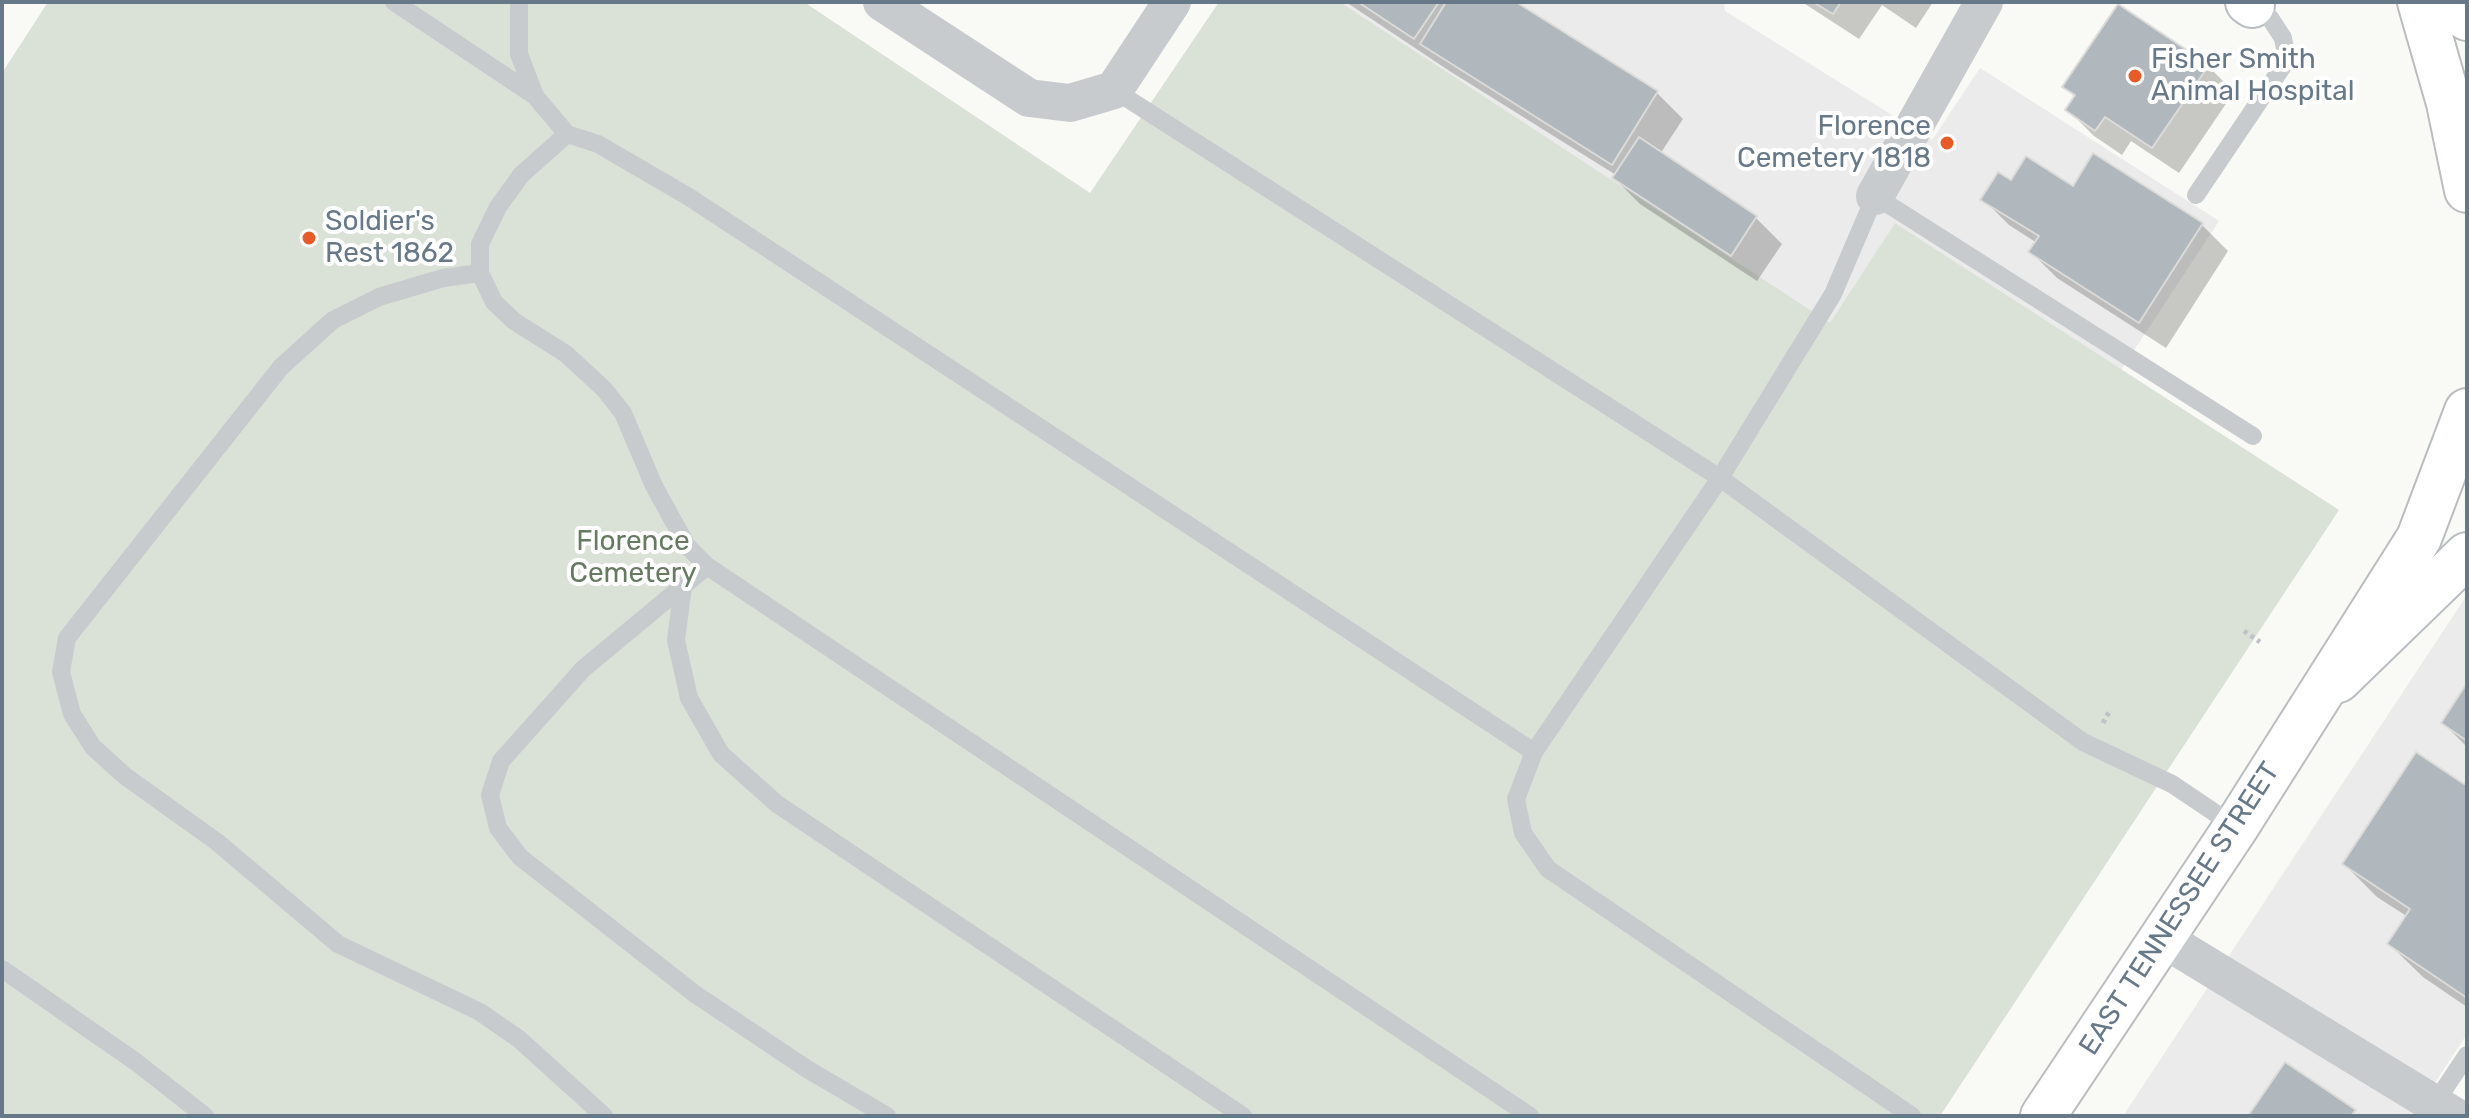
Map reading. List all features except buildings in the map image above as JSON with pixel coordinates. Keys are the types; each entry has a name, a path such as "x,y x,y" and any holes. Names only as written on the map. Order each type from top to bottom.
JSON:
{"main road":[{"path":"2420,2 2449,103 2467,190"},
{"path":"2445,2 2467,18"},
{"name":"EAST TENNESSEE STREET","path":"2043,1116 2236,827 2419,538 2467,411"},
{"name":"EAST TENNESSEE STREET","path":"2316,702 2467,555"}],"street":[{"path":"882,2 1029,98 1070,103 1114,90 1172,2"},
{"path":"1875,196 1984,2"},
{"path":"2162,938 2439,1112"}],"lane":[{"path":"394,2 535,96 567,134 598,144 689,197 1534,752"},
{"path":"519,2 519,54 535,96"},
{"path":"2196,195 2287,60 2283,38 2270,18 2250,4"},
{"path":"1114,90 1720,478 2083,742 2172,784 2236,827"},
{"path":"567,134 521,175 498,207 480,244 480,273 494,302 514,321 566,354 604,389 623,413 654,486 687,546 707,566 1524,1114"},
{"path":"1912,1116 1548,869 1523,833 1516,799 1534,752 1720,478 1833,294 1875,196 2253,436"},
{"path":"480,273 443,278 379,297 333,320 281,367 67,638 61,672 72,714 93,747 125,776 217,842 338,944 480,1012 519,1039 604,1116"},
{"path":"707,566 583,669 501,761 490,795 498,828 520,857 695,994 807,1069 887,1116"},
{"path":"683,586 676,640 689,698 721,754 777,804 1243,1116"},
{"path":"2,969 136,1062 205,1116"},
{"path":"2439,1112 2467,1055"}],"path":[{"path":"2244,631 2260,642"}],"shaded area":[{"path":"1340,2 1724,2 1725,11 1932,140 1980,68 2219,221 2121,370 1895,223 1831,324"},
{"path":"2467,595 2467,1034 2413,1116 2123,1116"}],"green space":[{"name":"Florence Cemetery","path":"48,2 804,2 1090,193 1219,2 1340,2 1830,323 1895,223 2339,510 1940,1116 2,1116 2,73"}],"place":[{"name":"Fisher Smith Animal Hospital","path":"2135,76"},
{"name":"Florence Cemetery 1818","path":"1947,143"},
{"name":"Soldier's Rest 1862","path":"309,238"}]}
